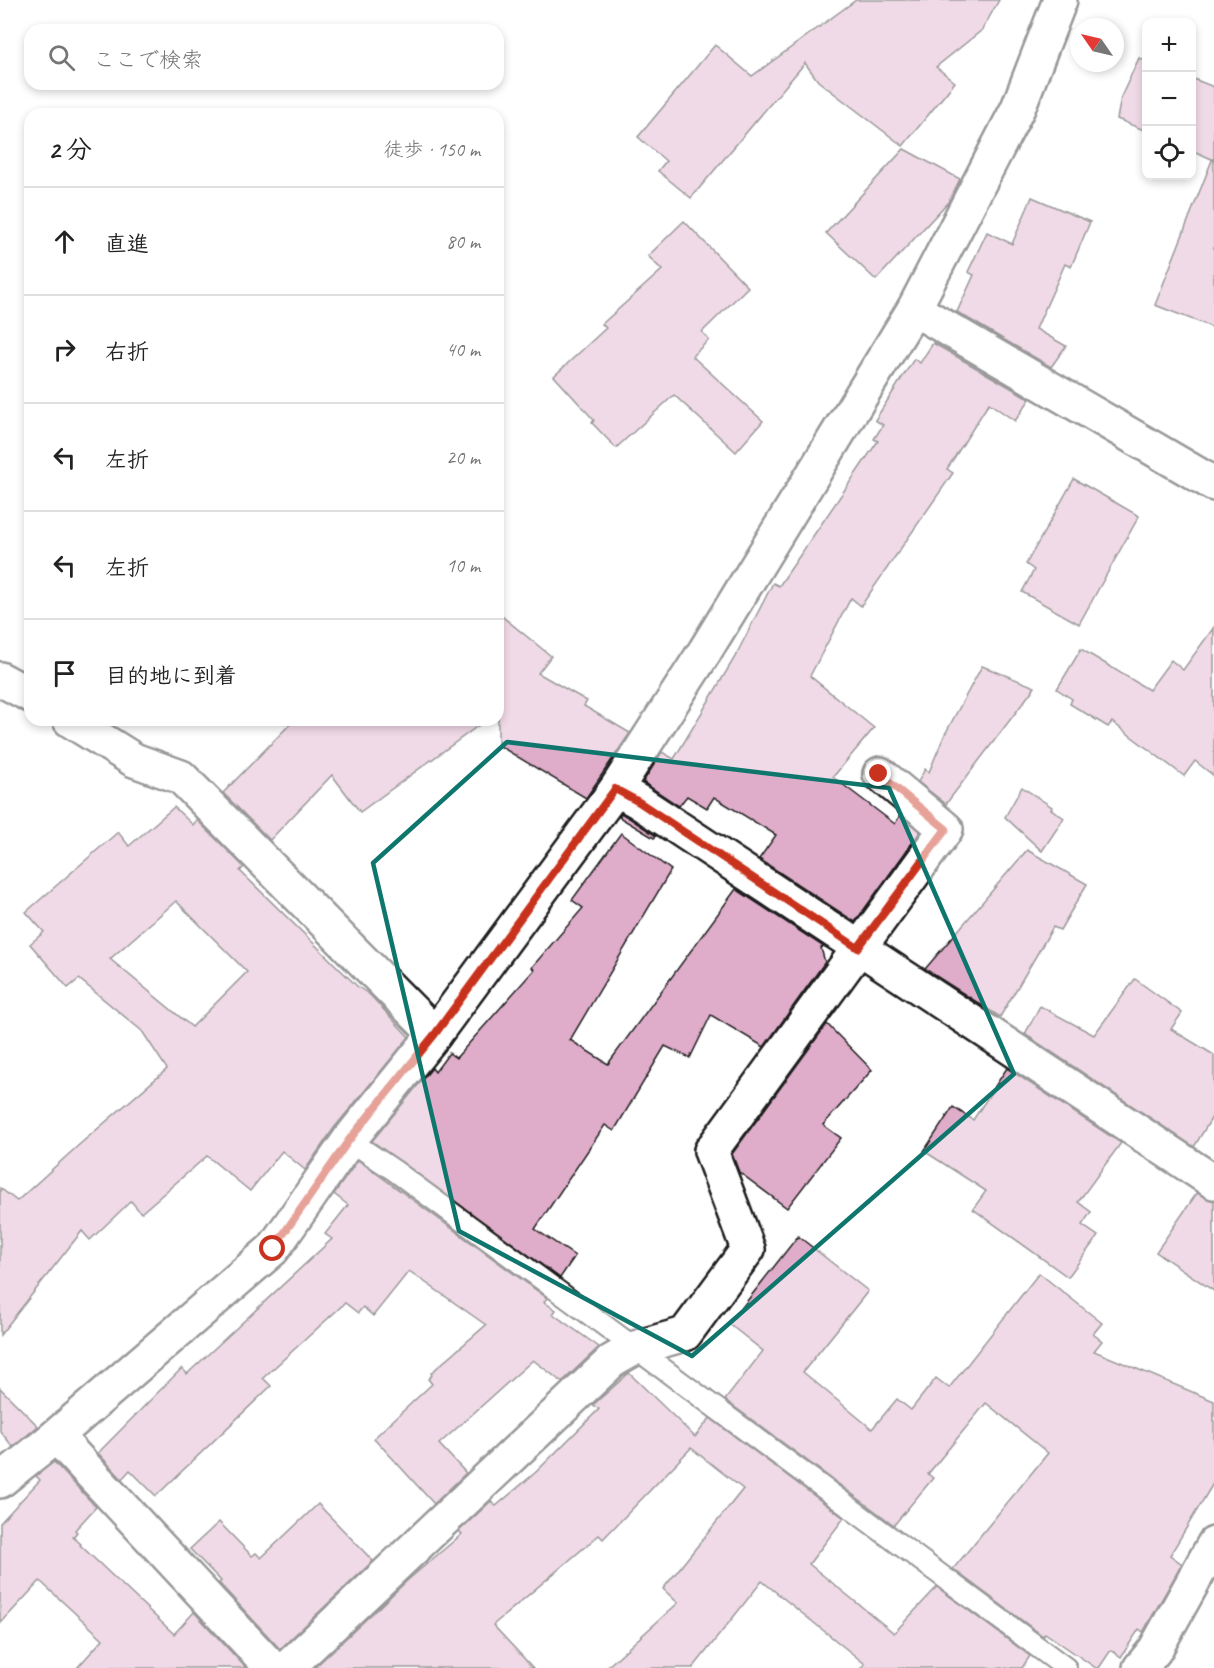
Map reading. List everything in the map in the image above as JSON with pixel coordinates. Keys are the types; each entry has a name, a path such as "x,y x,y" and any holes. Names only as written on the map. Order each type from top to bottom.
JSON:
{"street":[{"path":"0,1481 56,1436 273,1249 349,1140 435,1034 615,789 705,651 914,309 1018,108 1060,0"},
{"path":"914,309 1214,484"},
{"path":"0,679 24,692"},
{"path":"80,726 134,760 181,777 435,1034"},
{"path":"288,1668 612,1361 635,1348 685,1334 748,1249 711,1151 946,829 879,774"},
{"path":"615,789 639,802 1214,1182"},
{"path":"56,1436 272,1668"},
{"path":"1140,1668 1155,1650 1214,1544"}],"lane":[{"path":"349,1140 395,1171 1066,1668"}],"highlighted area":[{"path":"507,742 889,788 1014,1074 692,1356 459,1231 373,863"}],"building":[{"path":"856,0 999,0 982,30 936,67 955,82 903,146 818,81 805,63 691,198 658,171 666,161 638,137 715,45 752,76"},
{"path":"1139,58 1142,59 1142,129 1117,119 1121,97"},
{"path":"1196,80 1214,87 1214,160 1196,152"},
{"path":"904,149 960,179 949,201 876,280 826,233"},
{"path":"1212,160 1214,160 1214,328 1155,305"},
{"path":"1032,197 1090,222 1071,267 1065,264 1036,329 1066,346 1051,367 957,312 974,275 968,272 987,232 1012,244"},
{"path":"684,221 748,287 702,332 709,340 692,356 763,421 736,452 674,395 616,448 592,423 594,420 554,376 606,328 602,324 662,270 648,256"},
{"path":"933,343 1030,399 1015,421 989,403 947,469 953,473 861,606 851,598 810,676 874,728 833,777 895,824 900,815 920,832 855,922 759,859 776,835 714,797 707,808 687,796 679,806 643,782 662,752 674,759 735,657 773,583 779,586 878,441 874,439 883,425 875,420 914,359 920,363"},
{"path":"1074,479 1139,516 1079,624 1022,592 1034,570 1026,564"},
{"path":"504,618 551,656 538,673 587,701 584,706 630,733 586,798 498,745 498,726 504,726"},
{"path":"1214,627 1214,776 1195,761 1184,776 1112,722 1108,727 1070,704 1072,699 1057,689 1081,649 1149,690 1171,660 1183,670"},
{"path":"982,666 1035,687 946,804 918,782 925,769 929,772 944,736"},
{"path":"288,726 478,726 360,812 332,775 270,840 223,793"},
{"path":"1022,787 1064,818 1042,851 1005,817"},
{"path":"174,807 193,825 197,820 244,867 240,871 358,987 370,995 409,1037 334,1128 305,1170 282,1151 250,1191 207,1156 141,1213 131,1201 90,1240 82,1231 0,1335 0,1188 17,1201 167,1069 142,1031 79,979 68,988 30,944 44,932 26,912 118,832 129,846","holes":["176,901 247,972 192,1027 110,959"]},
{"path":"621,813 656,836 654,838 619,817"},
{"path":"621,833 671,870 570,1040 608,1064 736,889 824,947 821,948 825,962 764,1047 711,1015 690,1058 665,1046 614,1131 605,1125 535,1229 575,1256 560,1278 372,1141 432,1068 435,1072 449,1053 456,1058 534,970 532,967 583,908 572,900"},
{"path":"1027,850 1087,884 1060,930 1053,927 1000,1017 925,969"},
{"path":"1135,979 1182,1013 1171,1029 1214,1055 1214,1114 1194,1147 1025,1034 1040,1006 1094,1035"},
{"path":"827,1024 872,1070 823,1125 841,1138 787,1208 739,1172 732,1154"},
{"path":"1007,1068 1121,1143 1078,1202 1091,1212 1082,1225 1098,1236 1068,1277 973,1209 986,1191 924,1151 953,1107 973,1120"},
{"path":"358,1160 547,1298 544,1302 556,1310 553,1314 599,1347 562,1382 533,1360 439,1444 466,1473 434,1504 374,1438 432,1384 428,1379 431,1373 486,1325 409,1271 373,1316 363,1307 358,1313 345,1303 263,1378 271,1386 156,1496 130,1470 122,1479 98,1453 182,1368 187,1374 332,1239 325,1234 348,1205 334,1194"},
{"path":"1197,1193 1214,1201 1214,1291 1156,1252"},
{"path":"798,1236 868,1291 803,1372 872,1429 897,1399 911,1410 936,1378 949,1388 1039,1273 1102,1323 1093,1334 1102,1341 1094,1351 1214,1401 1214,1482 1170,1555 1182,1564 1143,1632 1139,1629 1121,1657 1111,1650 1099,1668 1096,1668 1045,1633 1043,1636 953,1569 1048,1453 986,1403 928,1474 933,1478 894,1525 725,1400 763,1351 729,1324"},
{"path":"629,1373 695,1437 710,1418 844,1518 809,1564 894,1633 937,1587 1030,1656 1022,1668 861,1668 865,1664 762,1581 693,1668 606,1668 678,1603 663,1589 743,1489 691,1448 603,1539 599,1535 493,1625 533,1668 314,1668 409,1579 462,1534 459,1531 491,1501 496,1506 536,1472 599,1409 593,1405"},
{"path":"0,1388 38,1426 13,1447 0,1431"},
{"path":"54,1462 96,1507 75,1530 77,1532 73,1537 80,1545 174,1634 194,1612 246,1668 77,1668 103,1639 40,1581 0,1624 0,1523 40,1480 36,1476"},
{"path":"318,1504 373,1561 280,1649 190,1549 219,1522 252,1556 256,1553 261,1558"}],"route":[{"path":"273,1249 349,1140 435,1034 615,789 639,802 858,948 946,829 879,774"}]}
